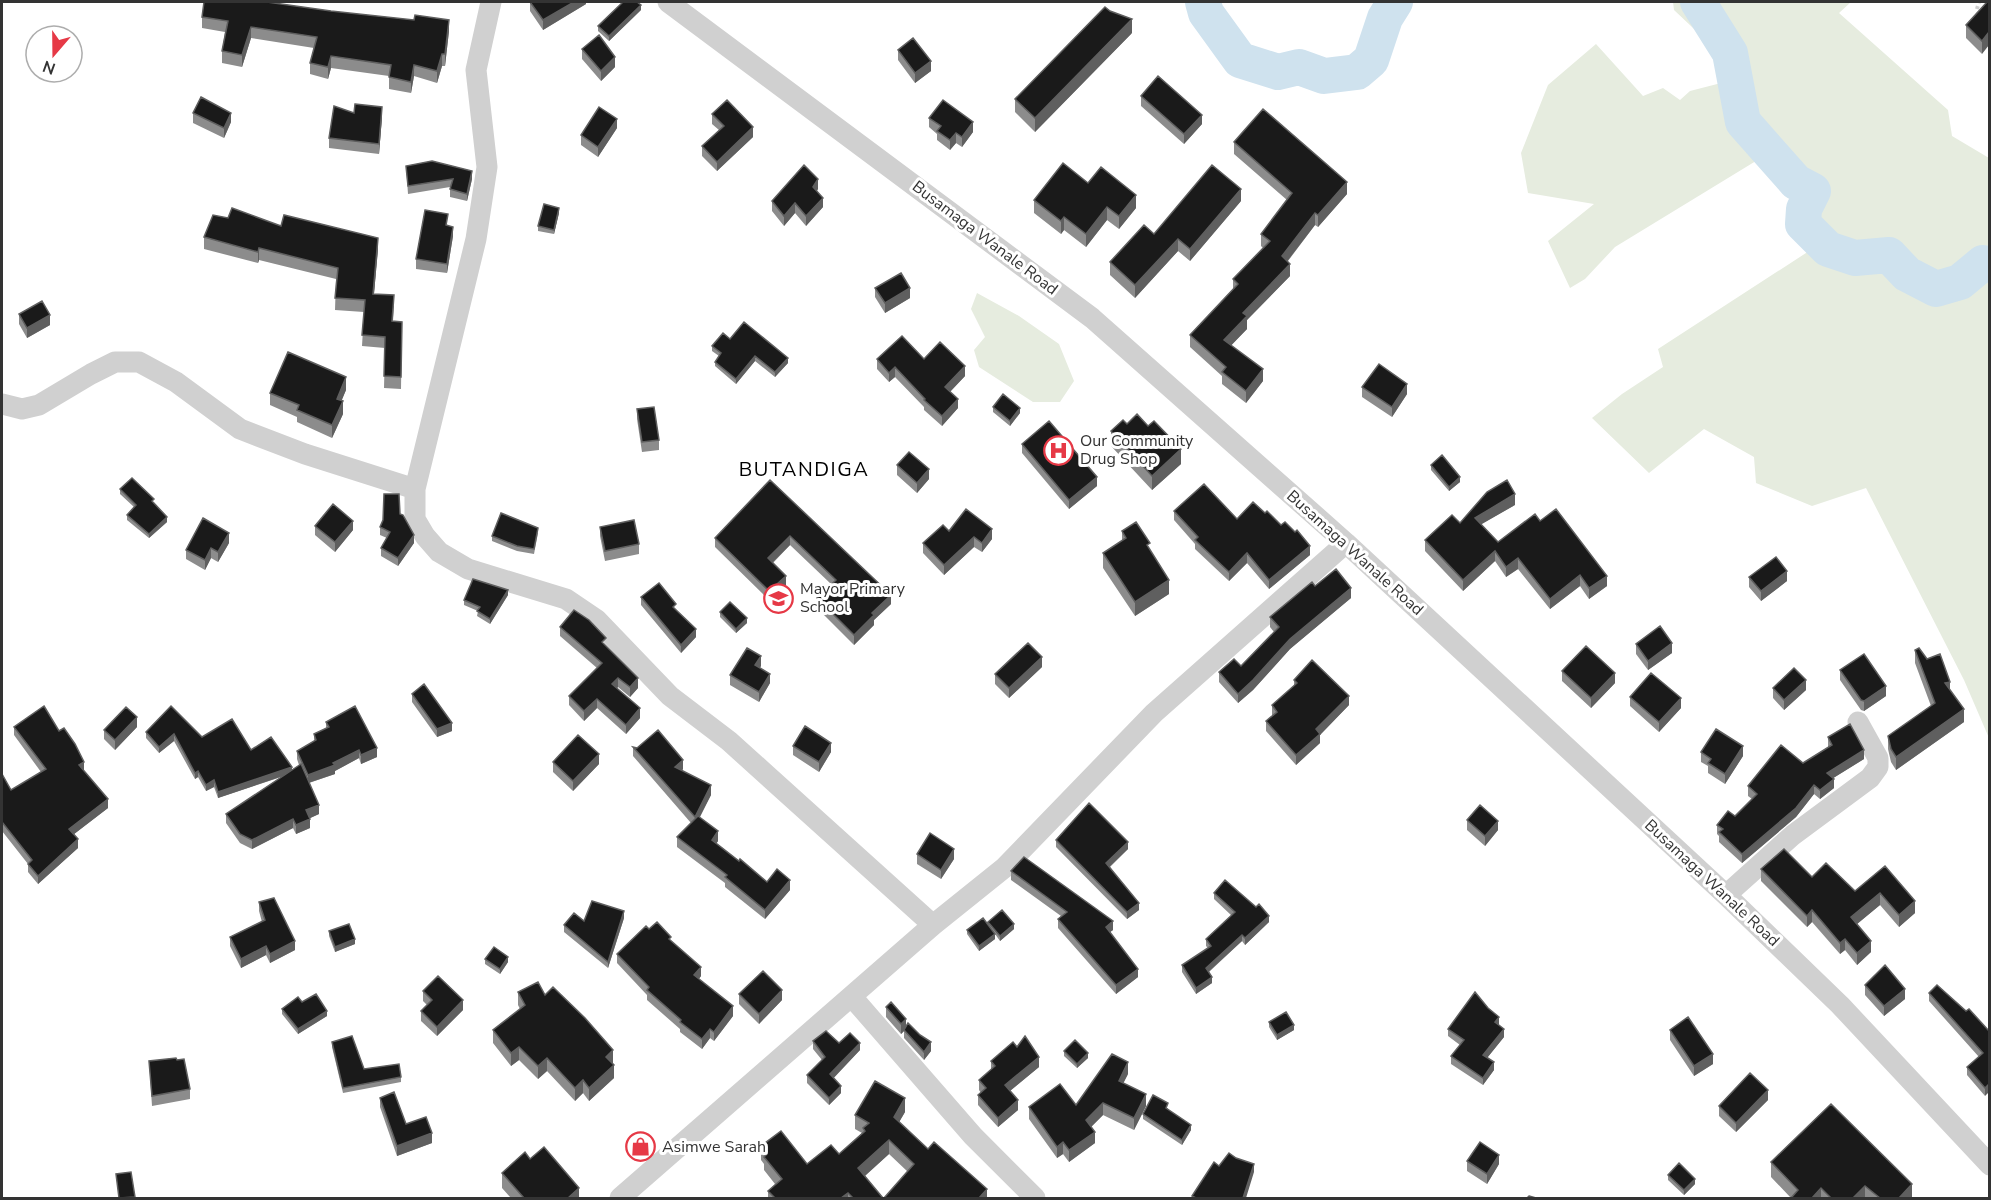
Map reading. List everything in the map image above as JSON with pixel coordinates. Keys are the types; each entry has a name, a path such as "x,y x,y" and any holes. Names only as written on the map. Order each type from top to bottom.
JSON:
{"street":[{"path":"491,2 476,70 488,167 477,239 415,489 415,519 439,552 468,569 566,599 597,620 670,696 729,741 933,925"},
{"name":"Busamaga Wanale Road","path":"668,2 1092,318 1346,543 1725,895 1840,1005 1989,1165"},
{"path":"2,404 22,409 39,405 115,362 139,362 176,382 240,429 306,454 415,489"},
{"path":"620,1198 933,925 1004,868 1154,713 1346,543"},
{"path":"1725,895 1793,835 1870,778 1878,767 1878,758 1858,722"},
{"path":"852,997 974,1136 1035,1198"}],"path":[{"path":"1977,9 1978,2"}],"shaded area":[{"path":"1673,2 1851,2 1839,13 1948,110 1952,136 1989,158 1989,738 1964,680 1866,488 1812,506 1756,483 1754,457 1704,429 1649,473 1592,418 1622,394 1663,367 1658,349 1806,253 1816,238 1803,224 1804,196 1769,153 1615,247 1585,279 1570,288 1548,241 1594,204 1528,193 1521,153 1548,85 1596,44 1643,96 1663,88 1680,100 1690,91 1725,82 1710,44 1674,10"},
{"path":"977,293 1019,316 1059,344 1074,381 1060,402 1033,402 979,367 974,350 985,337 971,309"}],"building":[{"path":"204,2 267,2 414,20 415,15 449,20 445,54 442,54 437,71 414,65 411,82 389,77 391,65 331,56 328,67 310,63 317,37 251,27 242,55 222,51 228,21 202,17"},
{"path":"530,2 574,2 543,20"},
{"path":"623,2 637,2 641,5 609,36 598,26"},
{"path":"1989,2 1989,32 1982,41 1966,25"},
{"path":"1105,7 1132,19 1035,118 1015,99"},
{"path":"599,35 615,57 601,71 582,49"},
{"path":"913,38 931,61 915,73 898,50"},
{"path":"1158,76 1202,115 1184,134 1141,96"},
{"path":"201,97 231,113 224,128 193,113"},
{"path":"727,100 753,127 717,162 702,146 724,126 712,114"},
{"path":"943,100 973,122 962,137 956,133 950,140 937,131 941,126 929,118"},
{"path":"355,104 382,107 379,144 329,138 334,106 354,113"},
{"path":"599,107 617,119 598,147 581,135"},
{"path":"1263,109 1347,182 1318,215 1315,213 1282,256 1290,264 1243,313 1247,316 1224,340 1263,369 1246,391 1222,372 1226,367 1190,335 1238,284 1233,279 1270,241 1261,234 1292,193 1234,142"},
{"path":"432,161 472,171 467,194 450,189 453,179 408,186 406,166"},
{"path":"1063,163 1088,183 1101,167 1136,195 1119,216 1107,207 1086,234 1064,217 1061,221 1034,200"},
{"path":"804,165 818,179 813,187 823,198 806,216 795,203 784,216 772,201"},
{"path":"1212,165 1241,189 1190,249 1178,239 1135,285 1110,262 1144,225 1154,234"},
{"path":"544,204 559,208 554,230 538,226"},
{"path":"232,208 281,226 284,215 378,238 373,294 394,295 392,321 402,322 401,377 384,376 385,337 362,335 365,300 335,298 338,268 259,248 258,252 204,237 213,215 228,218"},
{"path":"425,210 448,214 446,225 453,227 447,264 416,259"},
{"path":"901,273 910,288 885,303 875,288"},
{"path":"42,301 50,315 27,328 19,314"},
{"path":"744,322 788,358 775,372 755,356 736,379 715,362 721,353 712,346 723,333 730,339"},
{"path":"902,336 924,359 940,342 965,366 945,387 958,399 942,416 924,400 895,367 889,373 877,359"},
{"path":"288,352 346,377 337,399 343,401 332,425 297,410 299,405 270,393"},
{"path":"1379,364 1407,384 1392,407 1362,387"},
{"path":"1003,394 1020,408 1010,421 993,407"},
{"path":"654,407 659,440 642,442 637,409"},
{"path":"1137,414 1148,426 1154,421 1181,449 1152,476 1111,431 1123,420 1127,424"},
{"path":"1049,421 1097,477 1069,500 1022,444"},
{"path":"909,452 929,469 917,483 897,465"},
{"path":"1442,455 1460,477 1449,487 1431,465"},
{"path":"132,478 154,499 152,501 167,517 149,534 127,515 136,505 120,489"},
{"path":"770,480 891,595 854,635 817,598 836,580 790,536 768,558 786,576 769,591 715,538"},
{"path":"1507,480 1515,494 1475,518 1498,542 1535,514 1540,521 1556,509 1607,576 1589,588 1580,575 1550,599 1518,558 1506,567 1495,551 1463,580 1425,540 1452,515 1460,523 1487,492"},
{"path":"1204,484 1237,519 1253,502 1265,513 1267,511 1281,525 1285,522 1295,532 1297,530 1310,546 1269,580 1247,553 1229,572 1195,540 1198,537 1174,511"},
{"path":"384,494 399,494 400,514 403,515 414,535 398,558 381,548 390,532 380,527 383,520"},
{"path":"333,504 353,521 335,542 315,526"},
{"path":"966,509 992,529 982,543 974,537 944,565 923,543 943,525 949,531"},
{"path":"501,513 538,528 534,549 517,546 492,536"},
{"path":"203,518 229,533 218,552 211,548 205,560 186,550"},
{"path":"634,520 639,544 605,551 600,527"},
{"path":"1136,522 1150,543 1147,545 1169,580 1135,602 1103,553 1126,538 1122,531"},
{"path":"1776,557 1787,571 1761,591 1749,577"},
{"path":"1336,569 1351,588 1290,639 1238,694 1219,672 1234,659 1241,666 1279,627 1270,617 1312,582 1315,586"},
{"path":"473,579 508,590 490,619 477,611 480,607 464,600"},
{"path":"659,583 676,604 673,607 696,629 681,645 641,597"},
{"path":"730,602 747,618 736,629 720,612"},
{"path":"574,610 589,620 606,638 602,642 638,678 630,687 618,678 612,684 640,708 626,725 597,699 584,711 569,696 602,663 560,627"},
{"path":"1660,626 1672,643 1648,661 1636,644"},
{"path":"1028,643 1042,657 1009,688 995,674"},
{"path":"1586,646 1615,673 1591,698 1562,671"},
{"path":"747,648 761,656 755,665 770,674 759,692 730,675"},
{"path":"1919,648 1927,659 1940,654 1950,682 1945,683 1964,709 1896,757 1891,749 1888,736 1935,703 1915,650"},
{"path":"1864,654 1886,686 1864,701 1840,670"},
{"path":"1312,660 1349,696 1316,729 1320,734 1296,755 1266,721 1277,712 1272,705 1297,683 1294,680"},
{"path":"1794,668 1806,680 1784,700 1773,688"},
{"path":"1651,673 1681,698 1659,722 1630,697"},
{"path":"424,684 452,723 437,729 412,694"},
{"path":"44,706 59,731 64,728 75,744 84,762 79,765 108,799 69,829 78,839 38,876 28,864 32,860 2,822 2,774 11,790 46,769 14,727"},
{"path":"171,706 202,737 232,719 251,750 271,737 292,767 218,792 214,780 206,785 198,771 195,773 174,734 159,747 146,732"},
{"path":"355,706 377,748 361,755 359,750 333,763 335,765 308,775 297,751 316,740 314,734 329,727 326,722"},
{"path":"126,707 137,717 115,740 104,730"},
{"path":"1850,724 1864,750 1827,773 1834,779 1820,790 1814,785 1796,808 1742,854 1719,832 1723,829 1717,825 1728,811 1735,816 1757,794 1748,786 1781,745 1803,763 1832,745 1828,737"},
{"path":"805,726 831,743 819,762 793,746"},
{"path":"1716,729 1743,746 1725,774 1708,763 1711,759 1701,752"},
{"path":"658,730 683,760 675,767 711,785 695,817 633,747 637,748"},
{"path":"578,735 599,754 573,781 553,762"},
{"path":"301,764 319,805 306,810 310,819 296,825 293,819 252,840 240,834 226,814"},
{"path":"1089,803 1128,842 1106,863 1139,903 1127,912 1056,840"},
{"path":"1480,805 1498,821 1485,836 1467,820"},
{"path":"698,816 718,831 712,840 739,861 740,859 767,882 777,869 790,880 765,910 725,877 727,875 677,837"},
{"path":"930,833 954,849 941,870 917,854"},
{"path":"1784,849 1812,877 1826,863 1855,891 1885,866 1915,901 1899,915 1880,893 1851,917 1871,941 1857,953 1845,939 1840,943 1812,910 1807,916 1761,869"},
{"path":"1024,857 1113,921 1106,927 1138,969 1116,985 1058,919 1067,912 1011,871"},
{"path":"1225,880 1256,907 1259,904 1269,916 1245,938 1242,935 1206,968 1212,977 1196,988 1182,965 1211,946 1206,939 1235,912 1214,893"},
{"path":"274,898 295,941 270,954 266,946 241,959 230,937 265,920 259,902"},
{"path":"592,901 624,911 608,962 564,925 574,913 584,921"},
{"path":"1002,910 1014,924 1000,936 988,922"},
{"path":"983,918 995,934 979,946 967,930"},
{"path":"657,922 671,937 669,939 701,967 694,975 733,1006 714,1032 710,1029 702,1039 680,1022 681,1020 647,990 649,987 617,954 646,926 649,929"},
{"path":"349,924 355,939 335,947 329,931"},
{"path":"494,947 508,957 500,969 485,959"},
{"path":"1885,965 1905,989 1884,1006 1865,985"},
{"path":"763,971 782,990 759,1014 739,994"},
{"path":"438,976 463,1000 437,1027 421,1011 432,1000 423,991"},
{"path":"538,982 545,995 553,987 613,1050 606,1057 614,1065 589,1088 583,1080 575,1088 547,1058 538,1066 519,1047 511,1053 493,1030 525,1005 518,992"},
{"path":"1937,985 1966,1011 1969,1009 1989,1031 1989,1084 1985,1088 1967,1067 1983,1053 1929,993"},
{"path":"1475,992 1499,1017 1495,1022 1504,1029 1483,1055 1494,1062 1483,1078 1451,1056 1464,1040 1448,1029"},
{"path":"316,994 327,1011 298,1029 282,1009 298,997 302,1002"},
{"path":"891,1002 906,1019 901,1024 886,1007"},
{"path":"1286,1012 1294,1025 1277,1035 1269,1022"},
{"path":"1688,1017 1713,1054 1694,1066 1670,1030"},
{"path":"908,1023 931,1042 924,1052 904,1030"},
{"path":"826,1031 839,1043 850,1033 860,1043 830,1074 841,1086 829,1098 807,1075 825,1057 813,1041"},
{"path":"352,1036 364,1069 399,1064 401,1077 343,1088 332,1042"},
{"path":"1025,1036 1039,1057 1005,1085 1018,1100 998,1118 978,1095 986,1088 979,1080 995,1066 991,1061 1013,1042 1017,1047"},
{"path":"1075,1040 1088,1053 1077,1064 1064,1051"},
{"path":"1112,1054 1128,1062 1119,1081 1146,1094 1134,1118 1103,1103 1086,1120 1095,1132 1069,1150 1063,1142 1057,1147 1029,1107 1060,1084 1076,1105"},
{"path":"176,1058 177,1060 184,1059 190,1089 152,1096 149,1061"},
{"path":"1750,1073 1768,1090 1736,1123 1719,1106"},
{"path":"875,1081 905,1098 894,1117 928,1149 934,1142 987,1189 979,1198 884,1198 914,1164 889,1140 858,1168 883,1198 853,1198 848,1193 841,1198 775,1198 768,1191 782,1179 764,1157 767,1154 761,1146 781,1131 807,1164 831,1145 839,1154 865,1131 863,1128 869,1123 855,1115"},
{"path":"394,1092 406,1124 426,1117 432,1133 397,1146 380,1098"},
{"path":"1153,1095 1168,1103 1166,1108 1191,1125 1182,1140 1143,1114"},
{"path":"1831,1104 1912,1184 1899,1198 1880,1198 1865,1186 1853,1198 1831,1198 1821,1188 1812,1198 1791,1198 1798,1190 1771,1162"},
{"path":"1480,1142 1499,1155 1487,1174 1467,1161"},
{"path":"544,1147 579,1188 568,1198 524,1198 502,1173 525,1152 530,1159"},
{"path":"1229,1153 1254,1164 1243,1198 1196,1198 1192,1196 1214,1162 1219,1166"},
{"path":"1679,1163 1695,1179 1684,1190 1668,1175"},
{"path":"131,1172 135,1197 119,1198 116,1174"}],"waterway":[{"path":"1203,2 1206,13 1240,60 1278,72 1299,67 1324,76 1357,72 1371,60 1385,18 1395,2"},
{"path":"1698,2 1730,53 1743,122 1796,182 1813,191 1804,209 1803,224 1828,249 1855,258 1889,255 1907,274 1936,289 1960,282 1983,263 1990,265"}],"place":[{"name":"Our Community Drug Shop","path":"1059,450"},
{"name":"Mayor Primary School","path":"779,598"},
{"name":"Asimwe Sarah","path":"641,1147"}],"district":[{"name":"BUTANDIGA","path":"804,469"}]}
